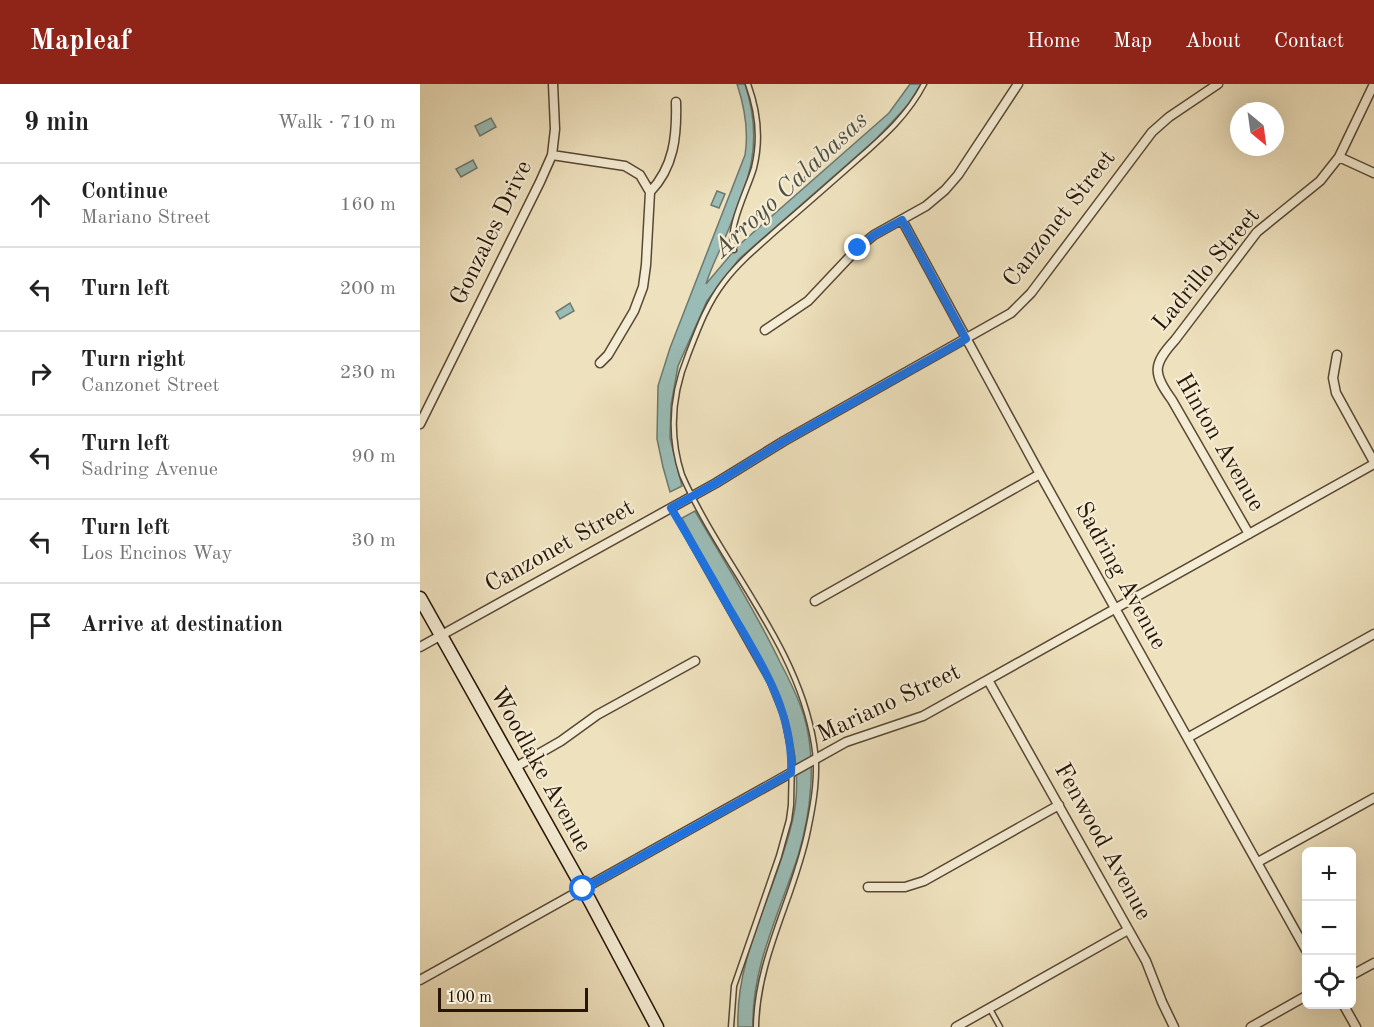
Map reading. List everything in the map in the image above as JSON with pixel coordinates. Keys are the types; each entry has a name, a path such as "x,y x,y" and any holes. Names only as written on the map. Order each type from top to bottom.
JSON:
{"street":[{"name":"Gonzales Drive","path":"420,424 552,155 555,129 553,84"},
{"path":"765,330 808,301 858,248 874,235 926,206 945,190 958,175 1018,84"},
{"name":"Canzonet Street","path":"420,647 693,496 784,441 1011,313 1030,293 1152,132 1169,117 1218,84"},
{"name":"Ladrillo Street","path":"1156,370 1161,355 1175,340 1257,232 1320,181 1340,157 1374,84"},
{"path":"650,192 660,181 671,159 676,129 676,102"},
{"path":"552,155 625,166 640,175 650,192 643,287 634,311 608,355 600,363"},
{"path":"1340,157 1374,173"},
{"name":"Sadring Avenue","path":"902,220 1040,474 1302,943"},
{"path":"1336,355 1333,378 1336,393 1374,463"},
{"name":"Hinton Avenue","path":"1156,370 1164,389 1249,534"},
{"name":"Mariano Street","path":"420,980 846,742 923,716 1374,463"},
{"path":"815,601 1040,474"},
{"name":"Woodlake Avenue","path":"420,598 583,889 657,1027"},
{"path":"1189,738 1374,634"},
{"path":"514,768 561,741 597,715 696,661"},
{"name":"Fenwood Avenue","path":"988,680 1146,960 1174,1027"},
{"path":"1258,862 1374,798"},
{"path":"868,886 905,887 924,881 1059,805"},
{"path":"956,1027 1128,930"},
{"path":"1356,973 1374,963"},
{"path":"1251,1027 1302,998"},
{"path":"1345,1009 1356,1027"}],"lane":[{"path":"734,250 732,234 754,168 756,153 757,120 748,84"},
{"path":"756,1027 758,997 763,973 808,832 815,782 814,741 807,712 786,662 693,496 678,462 673,431 674,410 681,371 711,300 724,281 744,260 888,132 911,106 924,84"},
{"path":"671,508 760,663 778,700 788,732 792,757 791,805 785,837 734,986 731,1027"},
{"path":"989,1008 1000,1027"}],"water":[{"path":"737,84 745,84 751,107 754,128 753,148 739,204 706,284 738,246 889,113 910,84 921,84 908,105 875,140 739,259 707,301 678,366 671,405 670,438 682,486 670,492 657,439 658,386 670,348 745,155 747,137 745,119"},
{"path":"491,118 496,127 480,136 475,126"},
{"path":"473,160 477,168 461,177 456,169"},
{"path":"717,191 725,194 719,208 711,205"},
{"path":"570,303 574,311 560,319 556,312"},
{"path":"695,511 750,605 790,682 804,716 810,750 811,786 803,839 762,961 754,1005 753,1027 738,1027 743,973 793,818 797,787 795,756 780,696 682,518"}],"route":[{"path":"583,889 791,773 792,757 788,732 770,682 671,508 784,441 966,339 902,220 874,235 858,248"}],"water label":[{"name":"Arroyo Calabasas","path":"791,185"}]}
